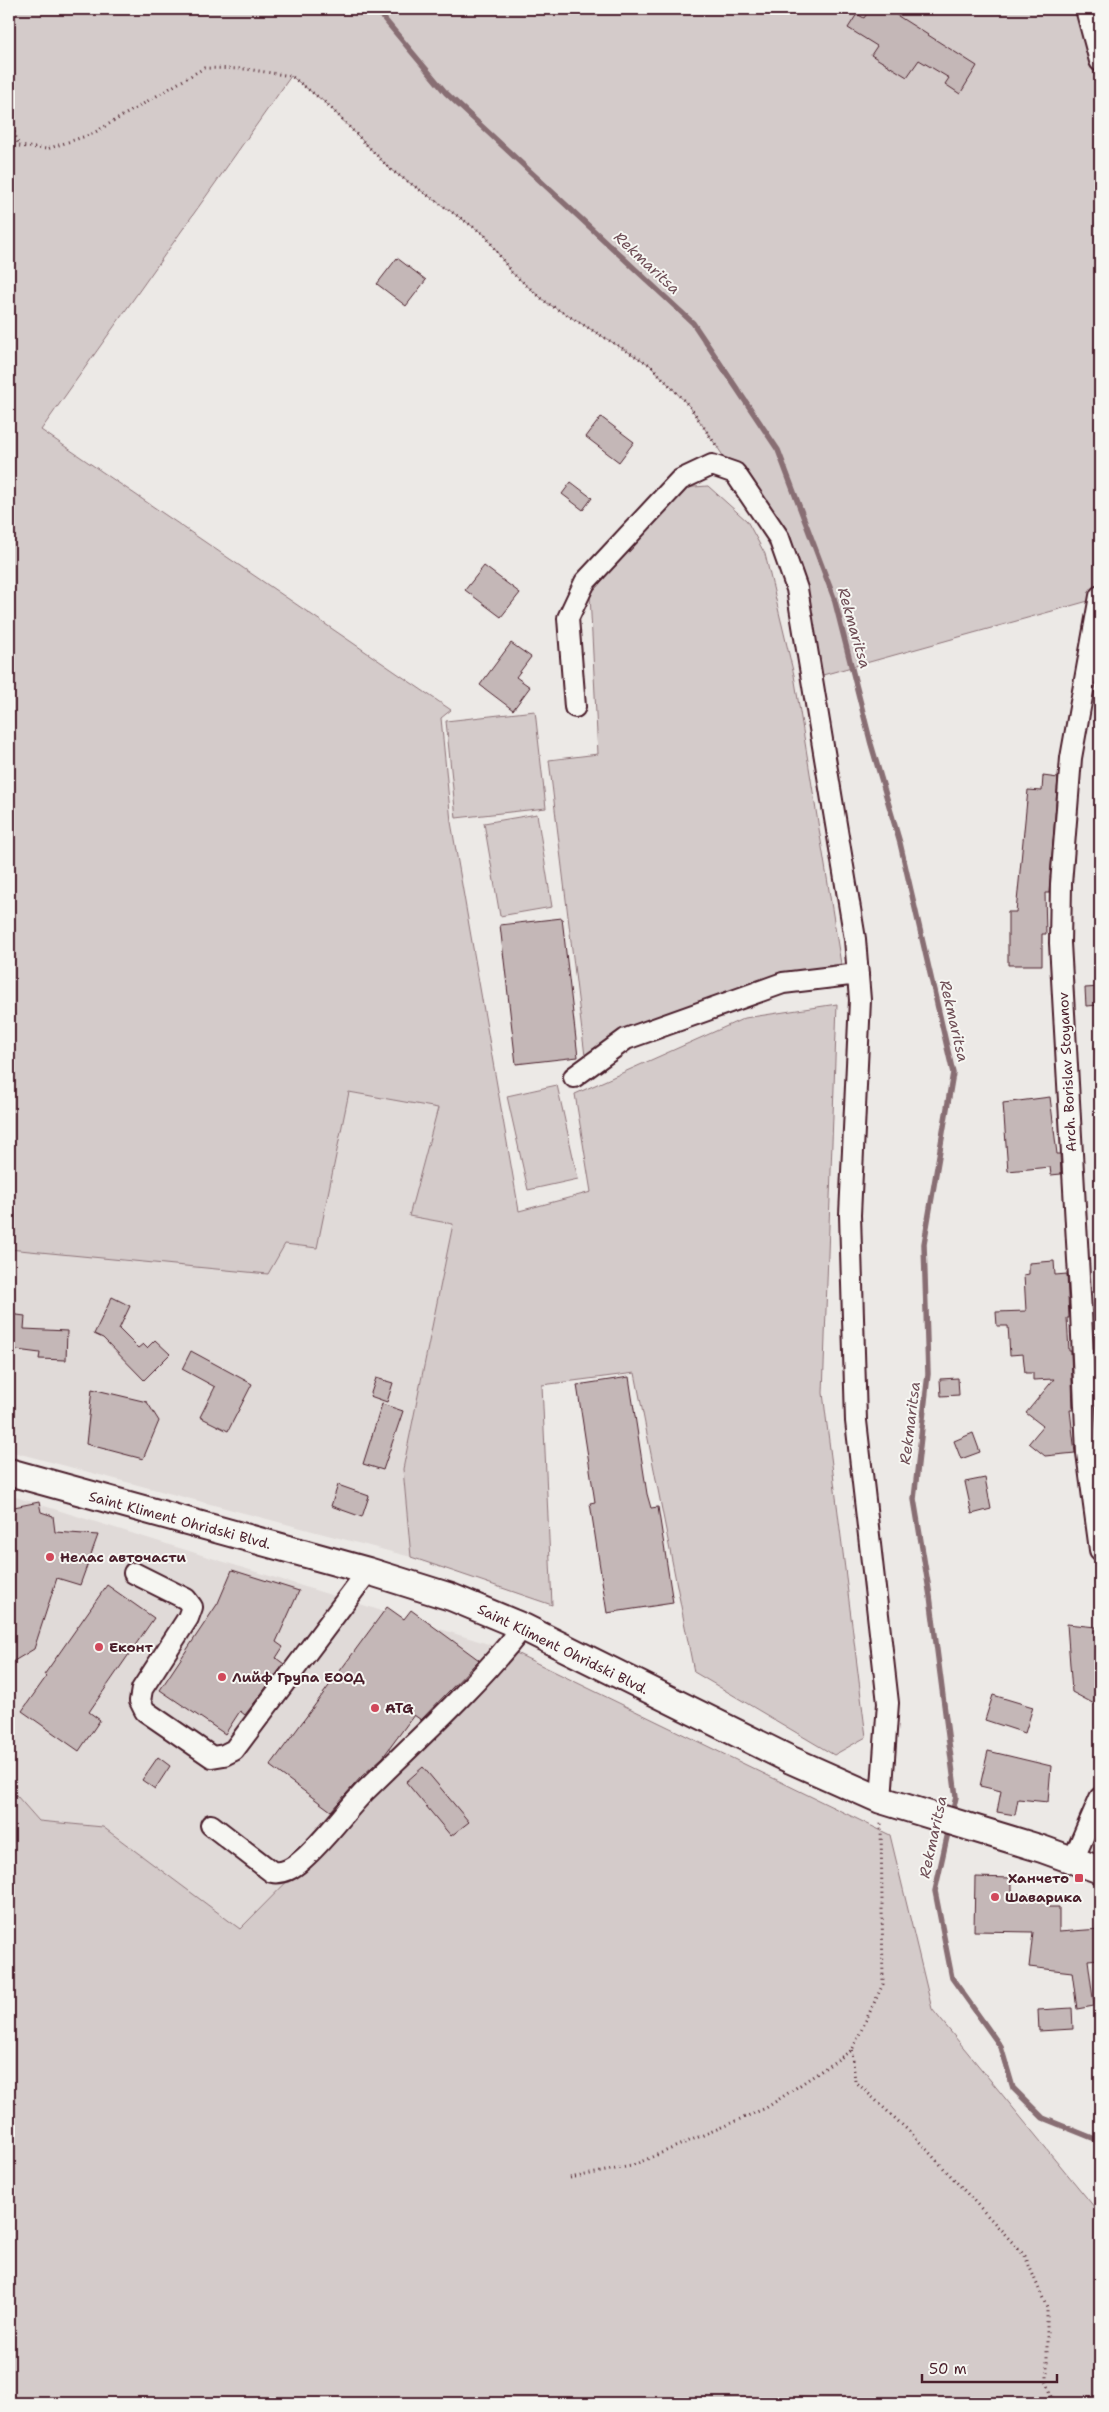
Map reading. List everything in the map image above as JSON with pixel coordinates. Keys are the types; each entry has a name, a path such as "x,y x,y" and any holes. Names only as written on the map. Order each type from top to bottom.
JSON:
{"main road":[{"name":"Saint Kliment Ohridski Blvd.","path":"9,1472 368,1571 451,1597 523,1627 791,1760 889,1803 1100,1870"}],"street":[{"path":"1086,9 1100,61"},
{"path":"575,708 568,618 585,582 680,480 712,465 735,473 779,538 796,589 855,939 860,1000 850,1215 856,1421 888,1703 889,1803"},
{"name":"Аrch. Borislav Stoyanov","path":"1100,596 1072,758 1061,884 1060,943 1082,1312 1087,1453 1100,1550"},
{"path":"574,1077 626,1040 635,1036 783,984 858,974"},
{"path":"134,1573 186,1599 192,1607 188,1618 142,1689 140,1701 145,1711 212,1756 224,1756 234,1750 368,1571"},
{"path":"211,1825 272,1872 279,1874 287,1871 302,1860 354,1802 496,1661 523,1627"},
{"path":"1073,1860 1095,1823 1100,1798"}],"path":[{"path":"9,118 19,146 47,149 92,134 204,68 246,69 291,76 327,104 391,170 485,235 511,272 547,303 650,365 690,407 735,473"},
{"path":"889,1803 883,1984 852,2050 855,2081 913,2136 1025,2256 1047,2308 1047,2382 1054,2403"},
{"path":"570,2178 631,2166 766,2108 852,2050"}],"shaded area":[{"path":"9,9 1077,9 1100,96 1099,598 812,678 779,538 690,407 650,365 547,303 511,272 485,235 391,170 327,104 291,76 41,430 451,710 441,718 451,822 519,1211 591,1192 575,1094 745,1018 837,1004 823,1393 866,1737 834,1755 694,1672 635,1373 542,1385 552,1605 411,1557 403,1469 453,1224 409,1216 438,1108 349,1092 317,1248 285,1244 268,1274 9,1249"},
{"path":"708,486 747,521 765,554 794,675 841,964 784,974 626,1031 585,1056 549,760 598,754 590,595 680,488"},
{"path":"535,711 546,808 456,818 446,721"},
{"path":"537,814 552,907 500,916 484,823"},
{"path":"557,1085 578,1179 528,1190 507,1096"},
{"path":"349,1092 439,1108 409,1216 453,1224 403,1469 411,1557 9,1451 9,1249 285,1244 316,1248"},
{"path":"9,1495 514,1652 240,1930 103,1827 39,1821 9,1787"},
{"path":"514,1652 890,1835 932,2009 1100,2214 1100,2403 9,2403 9,1787 39,1821 103,1827 240,1929"}],"building":[{"path":"870,9 887,9 977,66 960,94 945,84 949,78 919,60 907,77 871,55 877,46 848,28 857,14 864,18"},
{"path":"397,258 426,280 406,306 377,284"},
{"path":"601,417 634,442 619,462 586,437"},
{"path":"571,482 592,498 583,510 562,494"},
{"path":"484,566 520,593 501,617 465,590"},
{"path":"511,643 531,657 516,677 530,687 513,710 480,685"},
{"path":"1043,776 1058,778 1049,893 1045,893 1046,934 1042,934 1042,965 1008,965 1008,912 1016,912 1028,790 1042,791"},
{"path":"562,918 578,1057 516,1064 500,925"},
{"path":"1100,987 1100,1005 1086,1006 1085,988"},
{"path":"1050,1097 1057,1154 1060,1154 1061,1174 1051,1175 1050,1167 1008,1171 1003,1103"},
{"path":"1054,1261 1055,1275 1067,1274 1069,1318 1067,1318 1069,1351 1071,1351 1073,1410 1070,1410 1075,1453 1045,1456 1029,1443 1043,1426 1026,1413 1054,1379 1033,1380 1033,1373 1025,1373 1023,1354 1010,1355 1008,1326 997,1326 996,1312 1026,1311 1024,1275 1029,1274 1029,1263"},
{"path":"112,1297 130,1306 119,1329 138,1348 143,1344 147,1348 155,1340 170,1354 144,1380 103,1338 94,1334"},
{"path":"9,1314 25,1316 24,1329 67,1331 66,1360 39,1359 40,1353 9,1349"},
{"path":"191,1351 252,1384 228,1431 200,1417 215,1387 182,1369"},
{"path":"629,1377 647,1494 651,1508 658,1507 673,1603 607,1613 590,1503 595,1502 577,1385"},
{"path":"376,1378 393,1383 387,1402 370,1396"},
{"path":"958,1378 959,1395 941,1396 940,1379"},
{"path":"92,1389 147,1402 159,1421 143,1459 86,1444"},
{"path":"382,1404 403,1411 383,1470 363,1464"},
{"path":"973,1433 980,1452 961,1459 954,1441"},
{"path":"985,1478 991,1509 972,1514 965,1482"},
{"path":"338,1485 369,1496 362,1517 331,1506"},
{"name":"Нелас авточасти","path":"39,1502 41,1512 53,1516 55,1532 98,1535 80,1585 57,1578 34,1649 9,1664 9,1508"},
{"name":"Лийф Група ЕООД","path":"232,1570 299,1591 276,1642 283,1647 276,1658 284,1664 245,1715 240,1711 225,1734 160,1690 218,1603"},
{"name":"Еконт","path":"107,1585 154,1618 89,1712 100,1720 79,1751 22,1711 46,1677 44,1675"},
{"name":"ATG","path":"387,1607 404,1619 411,1610 479,1660 421,1720 414,1715 383,1757 361,1777 331,1811 270,1766"},
{"path":"1067,1624 1096,1627 1100,1707 1072,1692"},
{"path":"993,1695 1033,1707 1025,1733 985,1720"},
{"path":"988,1751 1051,1766 1048,1802 1018,1799 1015,1815 997,1812 1001,1791 980,1786"},
{"path":"158,1757 170,1766 155,1789 142,1780"},
{"path":"423,1767 469,1822 451,1836 406,1782"},
{"path":"975,1877 1012,1878 1012,1894 1049,1895 1048,1907 1059,1907 1059,1932 1100,1929 1100,1959 1088,1960 1094,2006 1077,2009 1072,1972 1029,1967 1033,1932 974,1931"},
{"path":"1072,2008 1073,2029 1039,2031 1038,2010"}],"waterway":[{"name":"Rekmaritsa","path":"376,9 446,93 693,323 778,450 834,598 871,744 900,843 953,1073 924,1244 928,1374 914,1499 930,1596 956,1797 952,1814"},
{"name":"Rekmaritsa","path":"949,1828 935,1891 952,1978 1001,2047 1013,2088 1043,2118 1100,2141"}],"place":[{"name":"Нелас авточасти","path":"50,1557"},
{"name":"Еконт","path":"99,1647"},
{"name":"Лийф Група ЕООД","path":"222,1677"},
{"name":"ATG","path":"375,1708"},
{"name":"Ханчето","path":"1079,1878"},
{"name":"Шаварика","path":"995,1897"}]}
